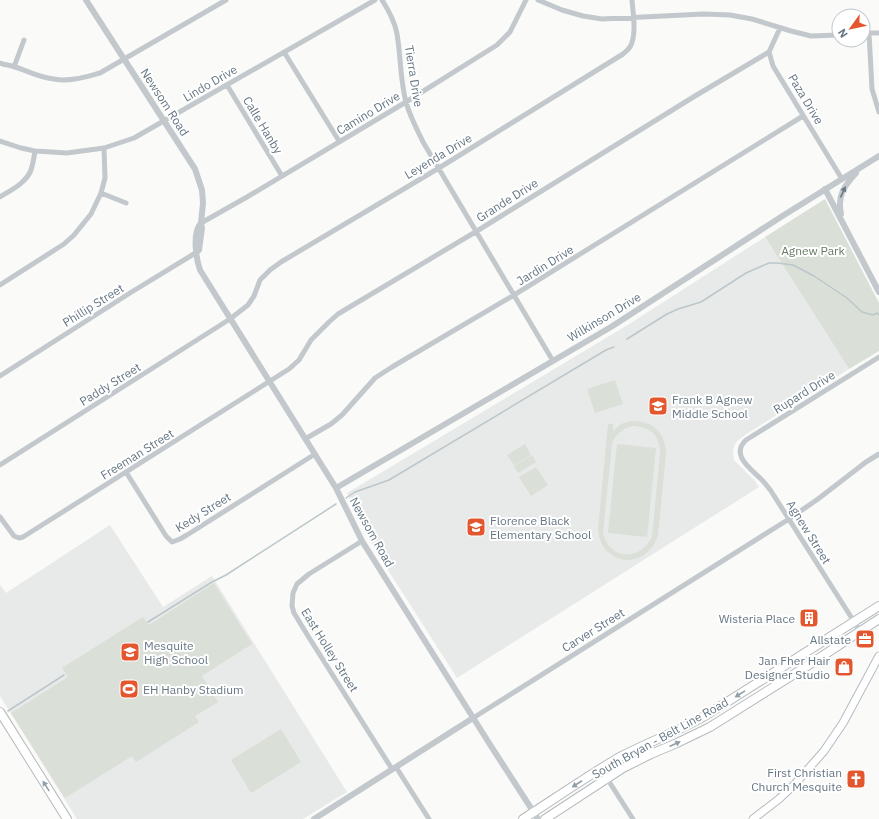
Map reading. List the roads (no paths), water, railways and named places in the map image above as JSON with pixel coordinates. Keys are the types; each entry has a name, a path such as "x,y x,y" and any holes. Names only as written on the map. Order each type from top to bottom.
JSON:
{"main road":[{"name":"South Bryan - Belt Line Road","path":"523,819 536,816 601,769 632,751 679,730 695,721 879,606"},
{"name":"South Bryan - Belt Line Road","path":"544,819 636,761 677,744 710,727 879,619"},
{"path":"800,656 807,666"},
{"path":"755,818 795,784 824,751 844,724 879,656"},
{"path":"0,712 67,819"}],"street":[{"path":"87,2 94,0"},
{"path":"0,64 53,80 79,79 100,73 226,0"},
{"name":"Lindo Drive","path":"0,141 35,151 67,153 104,148 134,138 374,0"},
{"name":"Tierra Drive","path":"382,0 390,12 397,33 402,81 411,119 423,142 553,361"},
{"name":"Camino Drive","path":"201,223 340,142 497,45 510,32 526,0"},
{"path":"538,0 562,10 583,16 602,19 704,14 730,15 752,19 811,36 831,35"},
{"name":"Leyenda Drive","path":"230,319 248,305 254,296 260,280 270,270 287,258 439,168 623,54 630,47 633,40 632,0"},
{"name":"Newsom Road","path":"87,2 194,169 200,183 203,203 201,223 198,226 195,244 197,262 200,270 336,488 362,541 536,816"},
{"path":"768,52 780,28"},
{"path":"14,67 24,40"},
{"path":"870,48 872,89 879,112"},
{"path":"284,52 340,142"},
{"name":"Paza Drive","path":"768,52 773,66 842,179"},
{"name":"Grande Drive","path":"269,381 289,369 299,360 311,340 338,314 768,52"},
{"name":"Calle Hanby","path":"227,85 282,176"},
{"name":"Jardin Drive","path":"305,439 331,424 342,415 375,378 514,296 803,116"},
{"path":"0,285 64,244 74,235 91,214 105,178 104,148"},
{"path":"0,197 22,183 32,169 35,151"},
{"name":"Wilkinson Drive","path":"336,488 611,327 879,156"},
{"path":"842,222 840,198 847,183 860,168"},
{"path":"825,190 879,292"},
{"path":"100,193 126,203"},
{"name":"Phillip Street","path":"0,376 111,304 197,252"},
{"name":"Paddy Street","path":"0,465 230,319"},
{"name":"Rupard Drive","path":"741,447 746,440 879,357"},
{"name":"Freeman Street","path":"0,517 14,536 19,538 23,537 269,381"},
{"name":"Agnew Street","path":"741,447 740,453 744,462 768,487 860,631"},
{"name":"Kedy Street","path":"126,472 166,536 172,542 184,537 315,454"},
{"name":"Carver Street","path":"314,819 789,519 879,454"},
{"name":"East Holley Street","path":"362,541 309,574 297,584 292,593 292,606 301,625 429,819"},
{"path":"601,769 632,819"}],"waterway":[{"path":"627,339 667,314 701,302 746,273 769,263 793,265 814,276 847,298 862,312 873,315 877,313 879,315"},
{"path":"346,498 355,492 389,480 606,350 614,347"},
{"path":"148,622 212,582 226,575 336,504"},
{"path":"8,711 64,675"}],"place":[{"name":"Frank B Agnew Middle School","path":"658,406"},
{"name":"Florence Black Elementary School","path":"476,527"},
{"name":"Wisteria Place","path":"809,618"},
{"name":"Allstate","path":"865,639"},
{"name":"Mesquite High School","path":"130,652"},
{"name":"Jan Fher Hair Designer Studio","path":"844,667"},
{"name":"EH Hanby Stadium","path":"129,689"},
{"name":"First Christian Church Mesquite","path":"856,779"}],"park label":[{"name":"Agnew Park","path":"813,250"}]}
